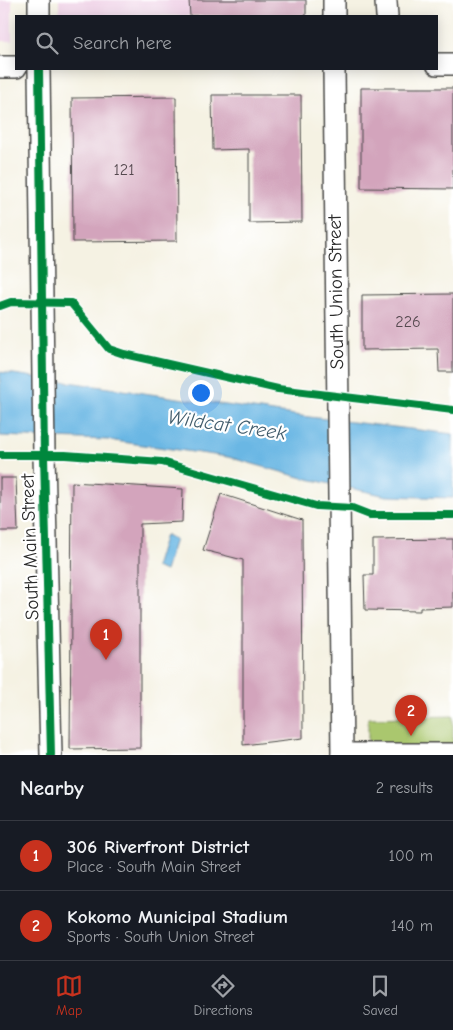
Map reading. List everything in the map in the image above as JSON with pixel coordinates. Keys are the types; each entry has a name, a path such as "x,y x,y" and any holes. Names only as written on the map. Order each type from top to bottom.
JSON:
{"street":[{"path":"38,0 39,15"},
{"path":"334,0 334,15"},
{"path":"438,64 453,64"},
{"path":"0,67 15,67"},
{"name":"South Main Street","path":"40,70 44,449 51,755"},
{"name":"South Union Street","path":"334,70 342,754"},
{"path":"342,754 453,754"}],"shaded area":[{"path":"0,0 12,0 12,41 0,41"},
{"path":"59,0 306,0 306,15 59,15"}],"green space":[{"path":"453,716 453,755 368,755 368,718"}],"water":[{"name":"Wildcat Creek","path":"0,372 301,416 453,434 453,498 387,496 303,478 228,457 108,440 0,436"},
{"path":"165,535 175,539 165,571 155,567"}],"building":[{"path":"189,0 306,0 306,15 190,15"},
{"path":"361,88 453,88 453,189 361,188"},
{"path":"212,95 301,95 302,222 249,223 249,149 213,150"},
{"path":"176,97 177,241 73,242 72,98"},
{"path":"453,294 453,372 439,372 438,349 362,350 362,295"},
{"path":"0,478 16,478 18,531 0,531"},
{"path":"72,482 183,489 182,522 140,524 140,748 70,749"},
{"path":"221,494 302,520 303,738 243,745 243,560 203,550"},
{"path":"453,539 453,607 420,608 420,611 365,610 364,575 373,575 373,540"}],"cycle path":[{"path":"39,70 44,455 51,755"},
{"path":"0,306 11,302 71,303 109,349 124,354 278,389 453,410"},
{"path":"0,455 65,455 162,462 316,506 352,508 370,515 453,515"}],"place":[{"name":"306 Riverfront District","path":"106,660"},
{"name":"Kokomo Municipal Stadium","path":"411,736"}]}
